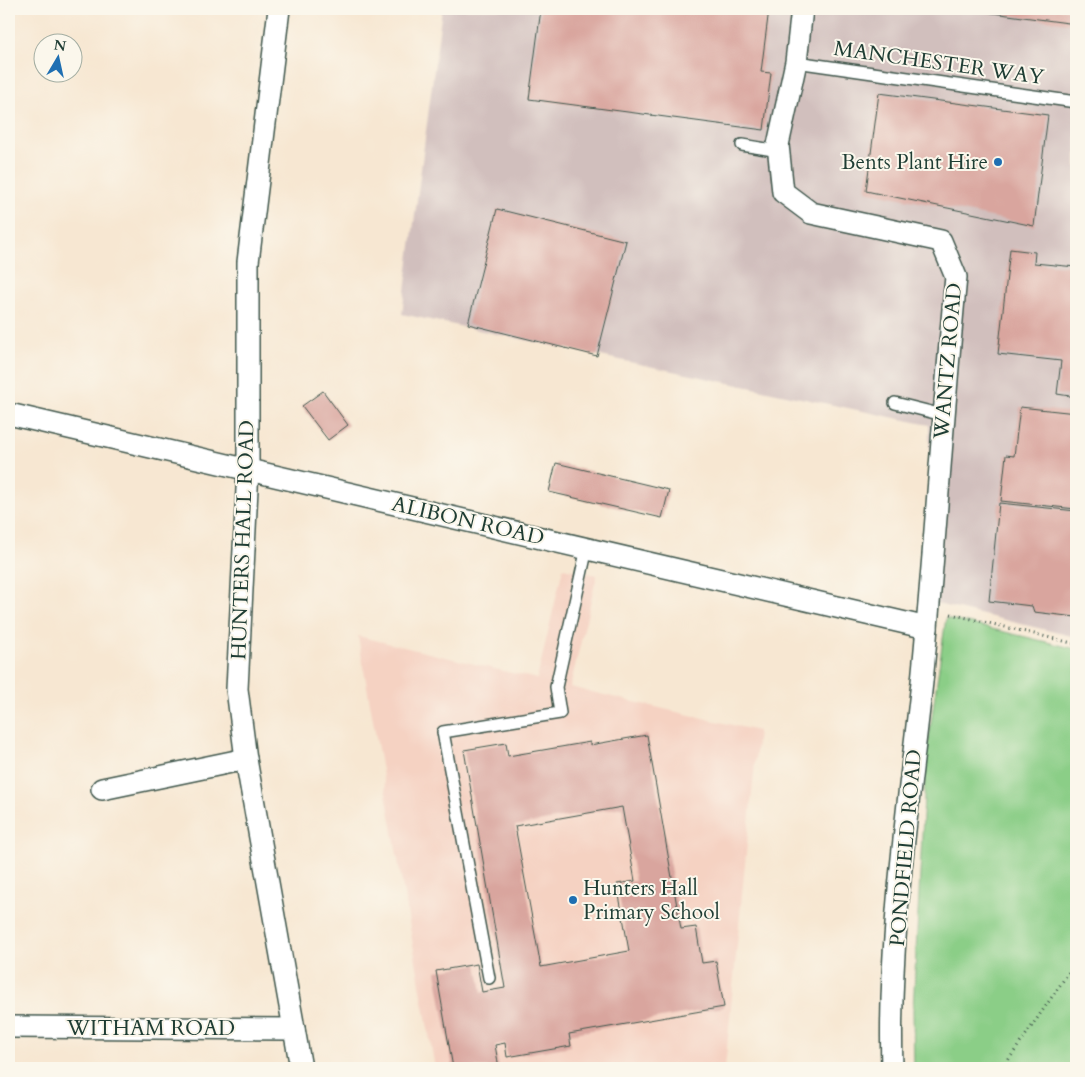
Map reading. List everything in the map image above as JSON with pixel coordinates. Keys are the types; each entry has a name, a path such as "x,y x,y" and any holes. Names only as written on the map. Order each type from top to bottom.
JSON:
{"street":[{"name":"HUNTERS HALL ROAD","path":"279,9 248,262 248,469 237,689 246,759 301,1068"},
{"name":"WANTZ ROAD","path":"802,9 796,62 778,151 783,192 811,213 941,241 956,277 943,415 928,618"},
{"name":"ALIBON ROAD","path":"9,414 587,548 928,618"},
{"name":"PONDFIELD ROAD","path":"892,1068 891,1035 897,921 928,618"},
{"path":"102,789 246,759"},
{"name":"WITHAM ROAD","path":"9,1027 294,1029"}],"lane":[{"name":"MANCHESTER WAY","path":"796,62 1076,102"},
{"path":"742,145 778,151"},
{"path":"895,403 943,415"},
{"path":"489,978 443,732 560,713 556,687 587,548"}],"path":[{"path":"9,108 14,109 9,132"},
{"path":"928,618 1076,644"},
{"path":"1003,1068 1076,962"}],"shaded area":[{"path":"442,9 1076,9 1076,637 933,603 929,425 402,314"},
{"name":"Hunters Hall Primary School","path":"563,568 597,575 570,687 758,731 725,1068 435,1068 358,636 537,679"}],"green space":[{"path":"946,618 1076,649 1076,1068 914,1068 913,1010 926,758"}],"building":[{"path":"541,9 769,9 761,72 771,73 764,130 529,99"},
{"path":"1076,9 1076,24 970,10"},
{"path":"879,93 1048,115 1034,226 866,191"},
{"path":"497,209 626,241 597,356 468,324"},
{"path":"1010,249 1035,252 1034,263 1076,267 1076,397 1057,394 1061,361 998,354"},
{"path":"323,391 348,425 328,440 302,406"},
{"path":"1020,407 1076,413 1076,509 1001,501 1006,455 1014,456"},
{"path":"556,463 669,490 662,518 549,492"},
{"path":"999,503 1076,511 1076,617 1034,612 1032,606 989,601"},
{"path":"647,735 681,929 696,927 702,963 716,961 724,1007 569,1034 571,1046 507,1057 505,1043 495,1045 499,1068 453,1068 436,971 477,964 482,992 505,988 464,750 506,743 508,756 590,742 590,745","holes":["622,807 635,881 617,884 629,951 541,967 515,826"]}],"place":[{"name":"Bents Plant Hire","path":"998,162"},
{"name":"Hunters Hall Primary School","path":"573,900"}]}
